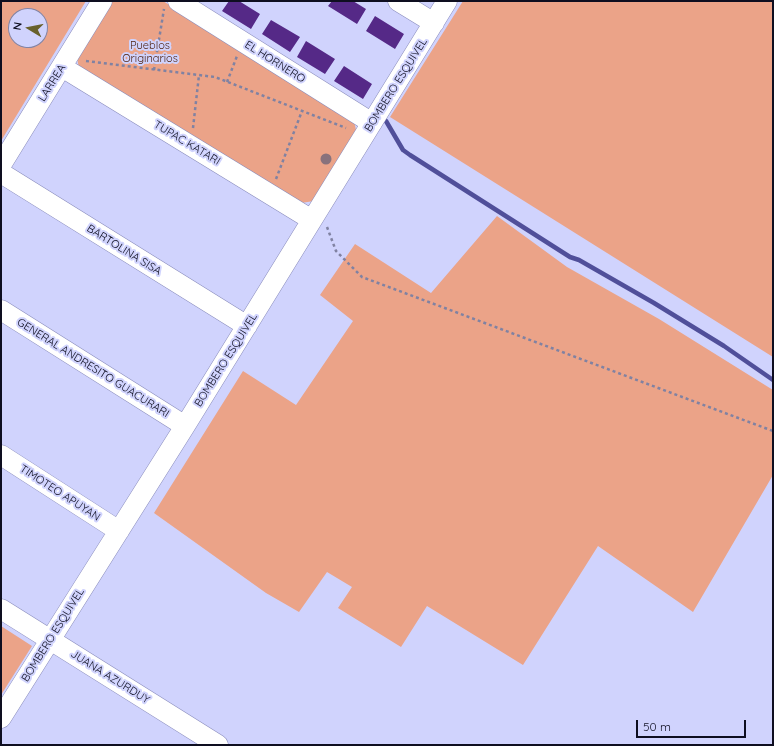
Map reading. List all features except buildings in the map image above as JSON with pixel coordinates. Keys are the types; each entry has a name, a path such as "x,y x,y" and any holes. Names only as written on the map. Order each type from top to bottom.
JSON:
{"street":[{"name":"LARREA","path":"1,165 102,1"},
{"path":"398,1 434,23"},
{"name":"BOMBERO ESQUIVEL","path":"1,718 185,426 447,1"},
{"name":"EL HORNERO","path":"171,4 372,123"},
{"name":"TUPAC KATARI","path":"62,67 316,214"},
{"name":"BARTOLINA SISA","path":"1,173 247,326"},
{"name":"GENERAL ANDRESITO GUACURARI","path":"1,310 185,426"},
{"name":"TIMOTEO APUYAN","path":"1,455 119,531"},
{"name":"JUANA AZURDUY","path":"1,609 218,745"}],"path":[{"path":"154,70 171,4"},
{"path":"227,82 237,54"},
{"path":"84,61 214,77 349,129"},
{"path":"193,132 199,75"},
{"path":"275,181 302,112"},
{"path":"316,214 336,251 362,277 773,431"}],"green space":[{"path":"1,1 86,1 1,141"},
{"name":"Pueblos Originarios","path":"111,1 163,1 354,121 356,130 314,201 301,203 79,68 77,58"},
{"path":"463,1 773,1 773,357 390,117"},
{"path":"497,216 567,267 659,319 773,390 773,475 693,612 598,546 523,665 427,606 401,647 338,608 352,587 327,572 299,612 266,593 154,513 243,371 296,405 353,321 320,295 355,244 431,293"},
{"path":"1,626 32,646 1,695"}],"waterway":[{"path":"386,121 403,150 410,155 570,257 579,260 654,303 724,346 773,380"}]}
